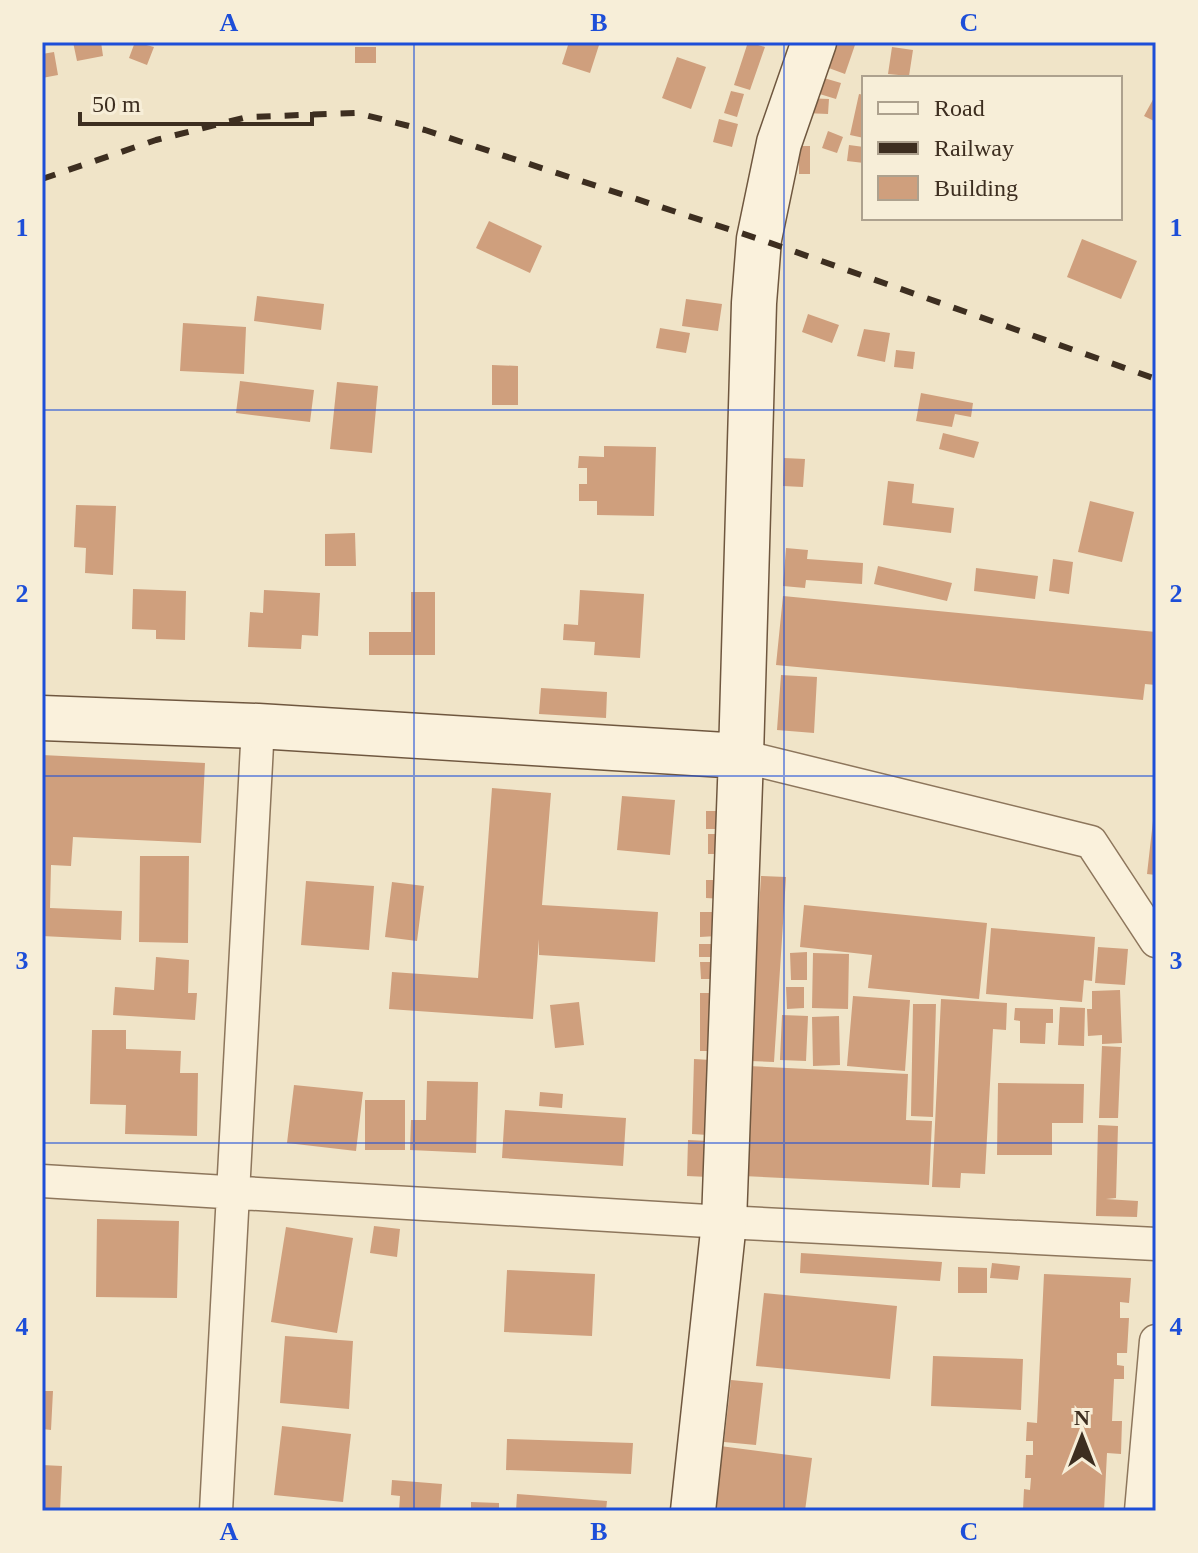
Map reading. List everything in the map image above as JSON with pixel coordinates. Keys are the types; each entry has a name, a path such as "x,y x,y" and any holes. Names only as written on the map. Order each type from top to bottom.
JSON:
{"street":[{"path":"693,1511 724,1222 754,303 759,239 779,143 814,42"},
{"path":"42,718 258,726 741,756 1091,842 1156,941"},
{"path":"216,1511 258,726"},
{"path":"42,1181 724,1222 1156,1244"},
{"path":"1141,1511 1156,1341"}],"building":[{"path":"73,42 101,42 103,56 77,61"},
{"path":"135,42 154,47 147,65 129,58"},
{"path":"569,42 600,42 590,73 562,64"},
{"path":"748,42 765,47 750,90 734,85"},
{"path":"834,42 856,42 845,74 826,67"},
{"path":"355,47 376,47 376,63 355,63"},
{"path":"892,47 913,50 909,76 888,74"},
{"path":"54,52 58,75 42,78 42,54"},
{"path":"677,57 706,67 691,109 662,98"},
{"path":"817,76 841,83 836,99 813,92"},
{"path":"731,91 744,94 737,117 724,113"},
{"path":"859,94 862,95 862,138 850,135"},
{"path":"1156,94 1156,122 1144,116"},
{"path":"804,98 829,99 828,114 804,113"},
{"path":"719,119 738,124 732,147 713,142"},
{"path":"828,131 843,137 837,153 822,148"},
{"path":"849,145 862,147 862,163 847,161"},
{"path":"799,146 810,146 810,174 799,174"},
{"path":"489,221 542,246 530,273 476,248"},
{"path":"1082,239 1137,261 1121,299 1067,277"},
{"path":"257,296 324,304 321,330 254,321"},
{"path":"686,299 722,304 718,331 682,326"},
{"path":"808,314 839,325 832,343 802,332"},
{"path":"183,323 246,327 244,374 180,371"},
{"path":"660,328 690,333 686,353 656,348"},
{"path":"864,329 890,333 885,362 857,356"},
{"path":"896,350 915,352 913,369 894,367"},
{"path":"492,365 518,366 518,405 492,405"},
{"path":"240,381 314,390 310,422 236,413"},
{"path":"337,382 378,386 372,453 330,449"},
{"path":"921,393 973,403 971,417 955,414 952,427 916,421"},
{"path":"943,433 979,442 974,458 939,449"},
{"path":"604,446 656,447 654,516 597,515 597,501 579,501 579,484 587,484 587,468 578,468 579,456 604,457"},
{"path":"784,458 805,459 803,487 783,486"},
{"path":"888,481 914,484 912,503 954,508 951,533 883,525"},
{"path":"1090,501 1134,512 1122,562 1078,552"},
{"path":"76,505 116,506 113,575 85,573 86,548 74,547"},
{"path":"355,533 356,566 325,566 325,534"},
{"path":"786,548 808,550 807,559 863,563 862,584 806,580 805,588 783,586"},
{"path":"1053,559 1073,562 1069,594 1049,591"},
{"path":"878,566 952,583 947,601 874,584"},
{"path":"976,568 1038,576 1035,599 974,591"},
{"path":"133,589 186,591 185,640 156,639 156,630 132,629"},
{"path":"264,590 320,593 318,636 302,635 301,649 248,647 250,612 263,613"},
{"path":"580,590 644,594 640,658 594,655 595,642 563,640 564,624 578,625"},
{"path":"411,592 435,592 435,655 369,655 369,632 411,632"},
{"path":"783,596 1156,632 1156,685 1145,684 1143,700 776,665"},
{"path":"781,675 817,677 814,733 777,730"},
{"path":"541,688 607,692 606,718 539,714"},
{"path":"42,755 205,763 201,843 73,837 71,866 51,865 50,908 122,911 121,940 42,936"},
{"path":"492,788 551,793 542,905 658,912 655,962 539,955 539,939 533,1019 389,1009 392,972 478,978"},
{"path":"622,796 675,800 670,855 617,850"},
{"path":"706,811 719,811 719,829 706,829"},
{"path":"1156,812 1156,875 1147,874"},
{"path":"708,834 725,834 724,854 708,854"},
{"path":"140,856 189,856 188,943 139,942"},
{"path":"761,876 786,877 774,1062 750,1061"},
{"path":"706,880 723,880 723,899 706,898"},
{"path":"306,881 374,886 369,950 301,945"},
{"path":"392,882 424,886 417,941 385,937"},
{"path":"804,905 987,923 979,999 868,988 872,955 800,947"},
{"path":"700,912 716,912 717,936 700,937"},
{"path":"991,928 1095,937 1092,981 1084,980 1082,1002 986,994"},
{"path":"699,944 717,944 717,957 699,957"},
{"path":"1098,947 1128,949 1125,985 1095,983"},
{"path":"807,952 807,980 791,980 790,953"},
{"path":"813,953 849,954 848,1009 812,1008"},
{"path":"156,957 189,960 188,993 197,993 195,1020 113,1015 115,987 154,990"},
{"path":"700,962 713,962 713,979 701,979"},
{"path":"786,987 804,987 804,1008 787,1009"},
{"path":"1120,990 1122,1043 1102,1044 1102,1035 1088,1036 1087,1009 1092,1009 1092,991"},
{"path":"700,993 713,993 713,1051 700,1051"},
{"path":"853,996 910,1000 905,1071 847,1066"},
{"path":"941,999 1007,1003 1006,1030 993,1029 985,1174 961,1173 960,1188 932,1187"},
{"path":"579,1002 584,1045 555,1048 550,1005"},
{"path":"913,1004 936,1004 933,1117 911,1116"},
{"path":"1060,1007 1085,1008 1084,1046 1058,1045"},
{"path":"1015,1008 1053,1009 1053,1023 1046,1023 1045,1044 1020,1043 1020,1021 1014,1020"},
{"path":"782,1015 808,1016 806,1061 780,1060"},
{"path":"839,1016 840,1065 813,1066 812,1017"},
{"path":"92,1030 126,1030 126,1049 181,1051 180,1073 198,1073 197,1136 125,1134 126,1105 90,1104"},
{"path":"1102,1046 1121,1047 1118,1118 1099,1118"},
{"path":"694,1059 711,1060 708,1135 692,1134"},
{"path":"748,1066 908,1074 906,1120 932,1121 929,1185 743,1176"},
{"path":"427,1081 478,1082 476,1153 410,1150 411,1120 426,1120"},
{"path":"998,1083 1084,1084 1083,1123 1052,1123 1052,1155 997,1155"},
{"path":"294,1085 363,1092 356,1151 287,1143"},
{"path":"540,1092 563,1094 562,1108 539,1106"},
{"path":"365,1100 405,1100 405,1150 365,1150"},
{"path":"505,1110 626,1118 623,1166 502,1158"},
{"path":"1098,1125 1118,1126 1116,1198 1106,1199 1138,1201 1137,1217 1096,1216"},
{"path":"688,1140 709,1141 708,1177 687,1176"},
{"path":"97,1219 179,1221 177,1298 96,1297"},
{"path":"374,1226 400,1229 397,1257 370,1253"},
{"path":"286,1227 353,1238 337,1333 271,1322"},
{"path":"801,1253 942,1262 940,1281 800,1273"},
{"path":"992,1263 1020,1266 1018,1280 990,1278"},
{"path":"958,1267 987,1268 987,1293 958,1293"},
{"path":"507,1270 595,1274 592,1336 504,1332"},
{"path":"1044,1274 1131,1278 1129,1303 1120,1302 1120,1318 1129,1318 1127,1353 1117,1353 1117,1365 1124,1366 1124,1379 1114,1379 1112,1421 1122,1421 1121,1454 1107,1453 1104,1511 1023,1510 1024,1489 1030,1490 1031,1478 1025,1478 1026,1455 1033,1455 1033,1441 1026,1441 1027,1422 1037,1423"},
{"path":"764,1293 897,1306 890,1379 756,1366"},
{"path":"285,1336 353,1341 349,1409 280,1403"},
{"path":"933,1356 1023,1359 1021,1410 931,1406"},
{"path":"731,1380 763,1383 756,1445 724,1442"},
{"path":"42,1391 53,1391 51,1430 42,1429"},
{"path":"282,1426 351,1434 343,1502 274,1495"},
{"path":"507,1439 633,1443 631,1474 506,1470"},
{"path":"720,1446 812,1458 805,1511 712,1510"},
{"path":"42,1465 62,1466 60,1511 42,1511"},
{"path":"392,1480 442,1484 440,1511 399,1511 400,1496 391,1495"},
{"path":"517,1494 607,1501 606,1511 516,1511"},
{"path":"471,1502 499,1503 499,1511 471,1511"}],"railway":[{"path":"42,179 156,140 247,117 357,113 425,130 759,239 1156,379"}]}
